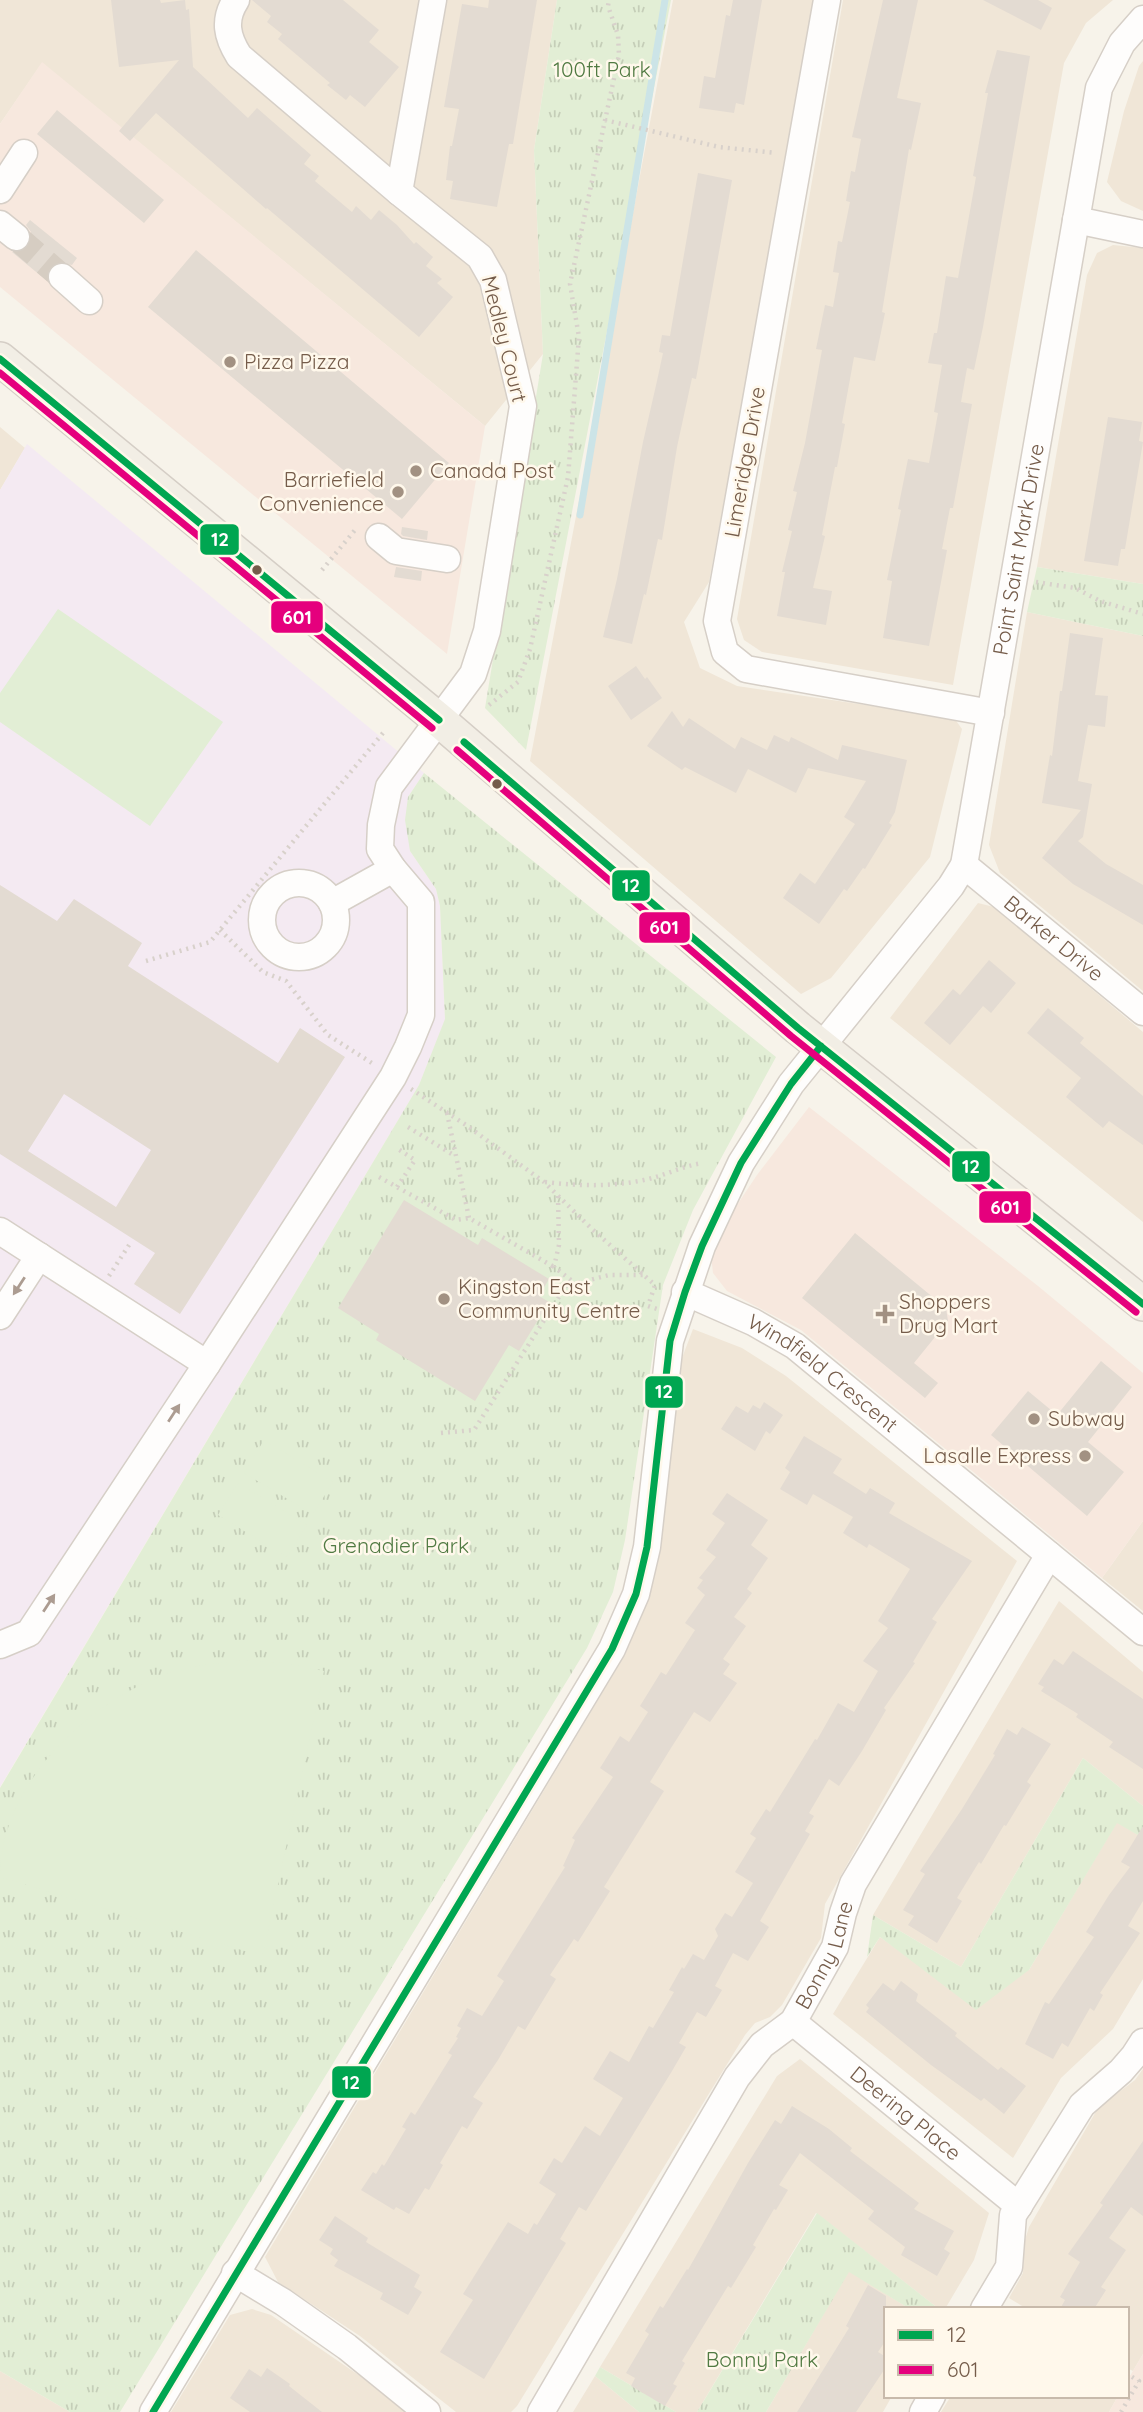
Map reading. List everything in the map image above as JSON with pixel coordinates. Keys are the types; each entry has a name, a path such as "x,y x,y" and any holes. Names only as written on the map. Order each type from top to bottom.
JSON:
{"main road":[{"path":"0,359 439,720 821,1046 1143,1304"}],"street":[{"name":"Medley Court","path":"0,1645 29,1633 393,1077 421,1015 421,902 380,849 381,825 389,787 473,674 487,631 523,406 493,280 480,257 239,57 230,42 227,25 229,10 236,0"},
{"path":"399,192 433,0"},
{"name":"Limeridge Drive","path":"827,0 717,621 725,652 746,669 991,713"},
{"name":"Point Saint Mark Drive","path":"153,2412 612,1649 636,1594 647,1547 670,1341 702,1246 741,1163 792,1084 951,886 964,865 1099,88 1122,43 1143,19"},
{"path":"0,190 24,152"},
{"path":"1076,220 1143,234"},
{"path":"61,277 89,301"},
{"path":"370,530 396,551 447,559"},
{"name":"Barker Drive","path":"964,865 1143,1012"},
{"path":"332,903 393,869"},
{"path":"0,1231 207,1364"},
{"path":"0,1316 39,1256"},
{"name":"Windfield Crescent","path":"681,1304 753,1322 795,1346 1143,1632"},
{"name":"Bonny Lane","path":"541,2412 737,2077 762,2045 793,2022 835,1947 853,1884 1049,1555"},
{"name":"Deering Place","path":"793,2022 1019,2206"},
{"path":"985,2307 1009,2267 1013,2215 1082,2105 1121,2071 1143,2042"},
{"path":"235,2273 348,2347 428,2412"}],"path":[{"path":"489,705 518,682 530,649 568,477 579,337 570,284 619,55 618,35 608,6 609,0"},
{"path":"605,120 719,147 799,156"},
{"path":"322,570 370,530"},
{"path":"1014,579 1075,588 1100,601 1143,614"},
{"path":"146,961 210,942 383,733"},
{"path":"220,930 263,972 286,981 328,1035 446,1112 544,1182 654,1285 648,1306 681,1304"},
{"path":"446,1112 469,1218"},
{"path":"408,1127 456,1157"},
{"path":"397,1187 415,1160 398,1150"},
{"path":"544,1182 610,1186 647,1180 703,1163"},
{"path":"379,1177 456,1220 469,1218 554,1267 576,1284"},
{"path":"554,1267 559,1245 558,1195"},
{"path":"441,1433 474,1430 566,1286 609,1275 643,1275"},
{"path":"1121,2412 1139,2381 1129,2375"}],"shaded area":[{"path":"0,0 557,0 534,150 543,354 485,426 42,63 0,124"},
{"path":"673,0 816,0 709,582 684,622 700,668 737,686 954,718 962,729 930,857 831,978 801,994 530,761"},
{"path":"843,0 1113,0 1086,23 1064,63 953,685 762,652 744,640 737,619"},
{"path":"1143,61 1143,211 1121,201 1107,182 1124,111"},
{"path":"42,62 485,426 447,654 0,287 0,124"},
{"path":"1113,245 1143,248 1143,584 1037,567 1087,275 1097,253"},
{"path":"0,427 25,448 0,490"},
{"path":"27,444 424,773 408,797 410,851 436,889 440,906 445,1020 419,1085 0,1787 0,490"},
{"path":"1027,612 1143,636 1143,991 1000,873 989,845"},
{"path":"978,903 994,907 1143,1032 1143,1222 890,1018"},
{"path":"809,1107 1038,1286 1143,1373 1143,1521 1102,1578 801,1330 727,1291 713,1273 711,1255 725,1223 757,1175"},
{"path":"693,1329 742,1348 786,1376 1017,1561 825,1904 821,1938 782,2005 770,2017 755,2023 745,2035 517,2406 511,2412 456,2412 360,2336 278,2282 265,2257 625,1655 648,1598 666,1489 682,1358"},
{"path":"1143,1521 1143,1611 1102,1578"},
{"path":"1059,1601 1143,1672 1143,1806 1083,1758 961,1967 873,1915"},
{"path":"1117,1822 1143,1838 1143,1979 1113,2029 1061,2078 1013,2158 833,2014 880,1937 920,1966 1029,1970"},
{"path":"800,2059 989,2213 974,2260 946,2307 936,2307 816,2213 697,2412 676,2412 600,2367 777,2076"},
{"path":"1143,2069 1143,2354 1133,2371 1129,2369 1129,2307 1024,2307 1009,2298 1023,2273 1024,2243 1029,2227 1098,2108 1135,2080"},
{"path":"849,2271 907,2307 884,2307 884,2398 891,2398 883,2412 766,2412"},
{"path":"252,2309 271,2315 360,2376 405,2412 171,2412 230,2315"},
{"path":"1143,2354 1143,2412 1109,2412 1117,2398 1129,2398 1129,2378"},
{"path":"0,2371 70,2412 0,2412"},
{"path":"595,2376 639,2412 573,2412"},
{"path":"950,2398 1117,2398 1109,2412 941,2412"}],"green space":[{"name":"100ft Park","path":"557,0 671,0 526,750 485,708 543,354 534,150"},
{"path":"1037,567 1143,584 1143,636 1027,612"},
{"path":"58,609 223,722 150,826 0,722 0,693"},
{"name":"Grenadier Park","path":"424,773 776,1057 693,1210 663,1285 625,1540 613,1592 587,1648 120,2412 70,2412 0,2371 0,1788 419,1085 445,1019 440,906 436,889 410,851 405,820 408,797"},
{"path":"264,1440 333,1482 313,1514 244,1473"},
{"path":"238,1483 307,1525 287,1557 218,1515"},
{"path":"245,1660 285,1663 324,1671 263,1954 248,1952 0,1877 4,1843 15,1811 31,1780 53,1752 78,1727 106,1705 136,1687 167,1674 196,1666"},
{"path":"1083,1758 1143,1806 1143,1838 1117,1823 1029,1970 976,2010 880,1937 867,1957 873,1915 961,1967"},
{"name":"Bonny Park","path":"817,2213 936,2307 907,2307 849,2272 766,2412 697,2412"},
{"name":"Bonny Park","path":"600,2367 676,2412 639,2412 595,2376"}],"building":[{"path":"111,0 160,0 161,3 185,0 186,10 189,9 193,67 248,118 257,108 311,155 304,164 319,176 315,181 352,212 356,206 371,220 379,210 414,244 416,242 433,257 426,266 442,279 437,283 453,297 419,337 156,113 130,141 119,131 179,60 119,67"},
{"path":"252,0 343,0 379,30 369,42 399,67 365,107 350,95 346,100 278,39 282,34 267,22 271,16"},
{"path":"489,0 537,0 513,144 509,144 497,207 450,199 453,181 446,180 450,146 459,109 444,107 462,4 488,8"},
{"path":"733,0 762,0 744,105 736,103 734,113 699,108 704,76 715,78 726,15 730,16"},
{"path":"883,0 918,0 897,98 921,103 911,150 909,149 882,312 885,313 875,361 854,357 842,423 845,424 813,588 832,591 826,625 777,616 785,572 782,572 792,531 788,530 797,492 793,491 822,350 816,349 825,305 833,307 839,273 833,272 838,241 842,242 850,202 846,201 851,171 855,172 861,139 852,137"},
{"path":"983,0 1038,0 1052,8 1041,30"},
{"path":"997,50 1030,56 983,327 974,370 967,368 961,402 972,404 953,508 950,508 942,549 947,550 929,646 883,638 892,581 887,580 908,459 929,463 938,413 934,412 942,365 928,363 934,333 937,333 946,276 958,278 976,177 973,176 988,93 985,93"},
{"path":"57,110 164,200 144,223 37,134"},
{"path":"698,173 732,180 696,379 692,378 677,447 662,540 658,539 632,644 603,637 663,353 659,352 662,335 670,336"},
{"path":"30,220 77,258 72,265 58,262 51,266 47,281 12,252 21,252 29,246 31,232 26,225"},
{"path":"196,250 449,463 402,519 148,307"},
{"path":"1108,417 1142,422 1139,441 1143,442 1125,549 1121,549 1118,566 1084,561"},
{"path":"402,527 428,531 427,540 403,536"},
{"path":"396,567 422,571 421,581 394,577"},
{"path":"1070,633 1103,638 1095,695 1108,696 1105,727 1088,725 1078,781 1092,784 1083,837 1078,841 1106,864 1143,885 1143,925 1073,884 1042,858 1081,810 1042,803 1050,755 1052,756"},
{"path":"636,666 662,698 631,720 608,686"},
{"path":"672,711 683,727 689,718 735,749 741,737 767,750 774,735 789,742 791,737 838,760 842,745 907,760 895,812 889,823 892,825 865,869 863,868 847,891 844,889 819,924 783,898 800,873 815,884 855,824 844,817 866,781 808,768 796,793 748,769 736,793 685,767 682,770 647,746"},
{"path":"0,885 57,921 74,899 142,943 128,966 278,1063 300,1028 345,1057 180,1314 134,1284 155,1253 0,1154","holes":["64,1094 151,1150 116,1207 28,1151"]},
{"path":"989,960 1016,983 991,1013 983,1006 950,1045 924,1023 953,989 960,995"},
{"path":"1048,1008 1084,1038 1080,1043 1143,1096 1143,1145 1109,1121 1103,1128 1066,1097 1081,1078 1027,1033"},
{"name":"Kingston East Community Centre","path":"404,1200 478,1245 482,1238 549,1279 539,1296 549,1302 519,1351 509,1345 475,1401 376,1340 379,1334 338,1308"},
{"name":"Shoppers Drug Mart","path":"855,1233 946,1308 948,1321 914,1363 938,1383 925,1398 802,1298"},
{"path":"1101,1361 1132,1387 1088,1442 1124,1472 1087,1516 991,1435 1028,1391 1057,1415"},
{"path":"764,1402 783,1415 770,1434 766,1431 755,1451 721,1429 736,1406 748,1413 753,1405 760,1409"},
{"path":"804,1436 842,1459 833,1473 866,1494 870,1488 895,1503 889,1513 972,1561 932,1619 937,1622 913,1662 915,1663 884,1708 886,1710 862,1751 839,1786 829,1779 809,1813 814,1816 805,1831 810,1834 760,1921 769,1927 748,1961 733,1953 715,1986 722,1990 706,2017 697,2012 679,2043 686,2047 586,2211 579,2207 560,2239 566,2243 484,2379 440,2352 473,2300 463,2294 508,2222 528,2234 534,2223 537,2225 556,2194 539,2183 554,2158 562,2163 585,2126 600,2136 623,2098 593,2079 610,2051 629,2062 649,2026 653,2028 674,1992 669,1990 682,1967 684,1969 693,1954 704,1960 718,1936 715,1929 725,1913 732,1917 753,1883 735,1872 756,1838 750,1834 766,1809 770,1812 838,1703 854,1712 878,1671 863,1661 888,1628 878,1621 910,1569 869,1544 867,1548 843,1533 853,1517 813,1494 807,1505 780,1489 790,1472 785,1468"},
{"path":"727,1493 768,1520 751,1545 768,1558 747,1589 752,1593 734,1617 746,1626 723,1659 730,1664 723,1674 737,1683 710,1722 694,1712 650,1782 664,1791 604,1887 610,1891 578,1942 574,1939 550,1975 556,1979 525,2030 518,2026 473,2097 483,2103 467,2129 462,2126 440,2163 443,2165 429,2190 425,2188 409,2214 396,2207 394,2210 361,2190 373,2172 376,2174 382,2164 384,2166 406,2129 402,2127 411,2112 415,2115 452,2055 448,2053 458,2038 456,2037 461,2028 457,2026 467,2008 482,2016 504,1981 497,1976 565,1867 563,1866 575,1840 572,1838 613,1777 600,1768 620,1736 629,1742 648,1712 640,1706 661,1672 666,1675 695,1630 685,1623 705,1595 697,1588 703,1580 699,1578 716,1557 706,1550 725,1523 712,1514"},
{"path":"1073,1651 1143,1699 1143,1769 1109,1747 1113,1742 1076,1717 1078,1714 1041,1691 1044,1687 1038,1684 1054,1659 1063,1665"},
{"path":"1022,1727 1051,1744 1027,1782 1031,1785 1006,1826 1004,1825 957,1898 962,1901 937,1943 908,1925 914,1916 903,1910 925,1874 920,1871 962,1809 995,1755 993,1754 1007,1729 1017,1735"},
{"path":"1143,1826 1143,1901 1128,1926 1140,1933 1100,1993 1103,1995 1094,2011 1090,2008 1068,2047 1062,2043 1053,2059 1025,2044 1045,2002 1049,2004 1094,1937 1086,1932 1130,1867 1121,1862"},
{"path":"901,1981 918,1994 916,2001 957,2033 955,2036 998,2070 1001,2067 1026,2086 1004,2114 984,2098 981,2101 931,2065 866,2012 869,2008 866,2005 883,1983 894,1991"},
{"path":"792,2106 829,2129 852,2148 850,2151 919,2203 914,2209 954,2231 944,2249 950,2253 937,2276 901,2255 905,2247 868,2219 874,2211 800,2153 779,2185 788,2190 753,2245 756,2247 731,2288 728,2286 682,2361 685,2363 673,2384 677,2386 665,2406 631,2386 635,2378 626,2373 649,2334 645,2331 660,2306 663,2308 688,2270 748,2163 775,2120 781,2124"},
{"path":"1143,2141 1143,2216 1131,2207 1109,2238 1126,2250 1101,2287 1106,2290 1095,2307 1061,2307 1065,2300 1060,2297 1080,2262 1068,2254 1103,2205 1100,2203"},
{"path":"335,2216 368,2238 366,2242 420,2275 414,2287 422,2292 408,2315 380,2299 383,2293 334,2266 338,2260 330,2254 333,2249 319,2240"},
{"path":"868,2285 886,2296 884,2343 878,2352 884,2356 884,2370 856,2412 797,2412 849,2328 846,2326"},
{"path":"267,2368 322,2412 250,2412 230,2398 249,2369 261,2377"}],"waterway":[{"path":"580,515 665,0"}],"tunnel":[{"path":"16,237 62,277"}],"transit line":[{"name":"12","path":"0,359 439,720"},
{"name":"601","path":"0,373 432,728"},
{"name":"12","path":"464,742 798,1028 1143,1304"},
{"name":"601","path":"457,750 791,1036 1136,1312"},
{"name":"12","path":"153,2412 612,1649 636,1594 647,1547 670,1341 685,1292 702,1246 741,1163 791,1084 821,1046"}],"place":[{"name":"Pizza Pizza","path":"230,362"},
{"name":"Canada Post","path":"416,471"},
{"name":"Barriefield Convenience","path":"398,492"},
{"name":"Kingston East Community Centre","path":"444,1299"},
{"name":"Shoppers Drug Mart","path":"885,1314"},
{"name":"Subway","path":"1034,1419"},
{"name":"Lasalle Express","path":"1085,1456"}]}
